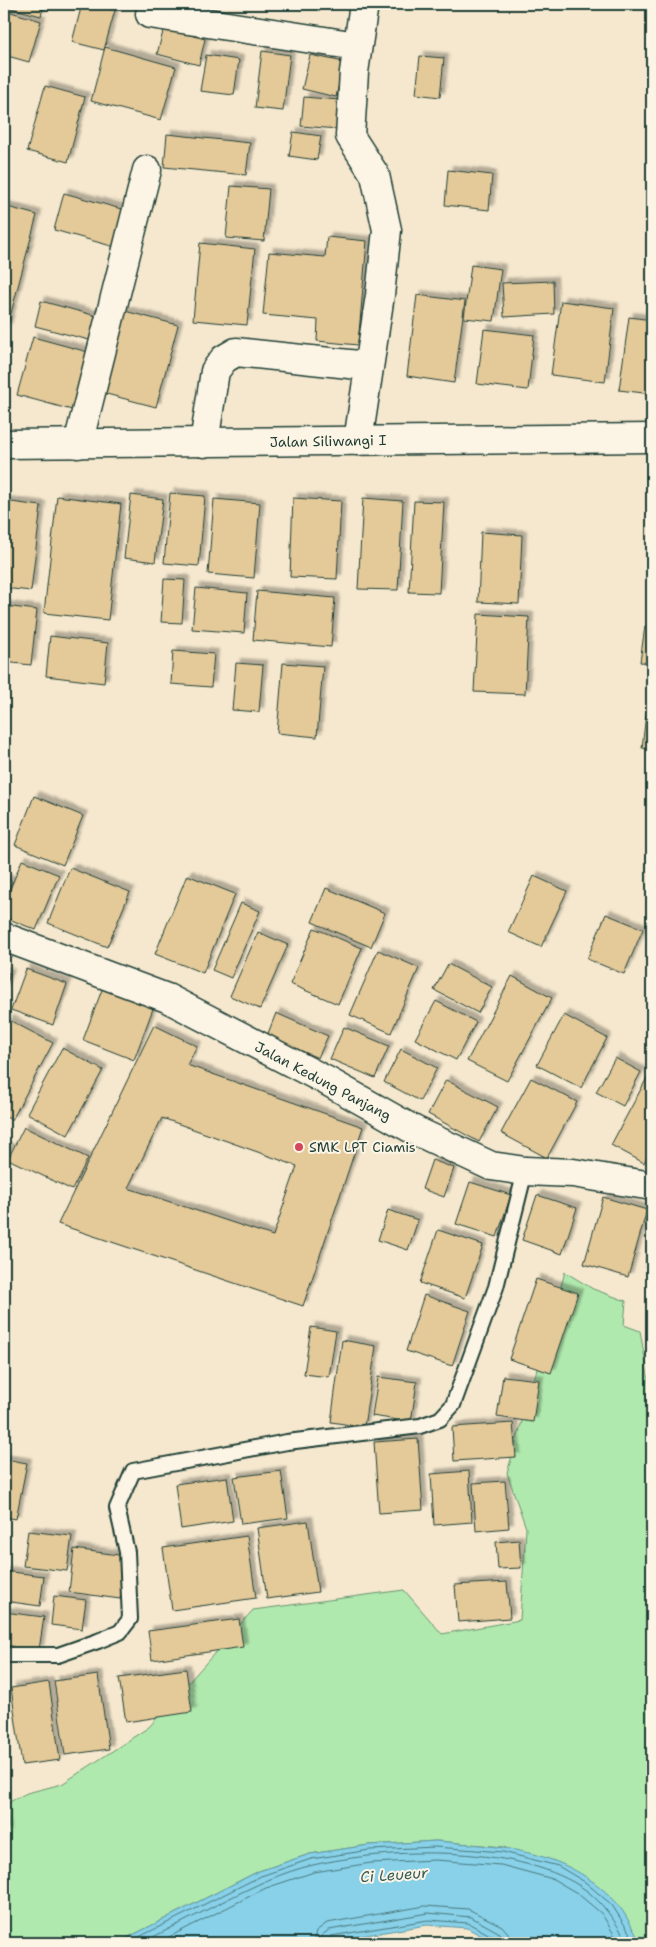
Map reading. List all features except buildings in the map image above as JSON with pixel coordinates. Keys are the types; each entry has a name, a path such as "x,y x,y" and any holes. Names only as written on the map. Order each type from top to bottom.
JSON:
{"street":[{"path":"358,440 380,295 387,230 376,175 350,136 357,46 364,4"},
{"path":"150,14 357,46"},
{"path":"78,444 147,170"},
{"path":"204,443 215,371 224,359 236,352 368,366"},
{"name":"Jalan Siliwangi I","path":"4,444 652,438"},
{"name":"Jalan Kedung Panjang","path":"4,937 167,998 327,1081 414,1130 491,1166 525,1171 573,1173 652,1186"}],"lane":[{"path":"4,1655 58,1655 120,1632 130,1619 127,1552 117,1508 133,1472 287,1442 420,1426 440,1419 453,1405 496,1287 525,1171"}],"green space":[{"path":"565,1272 593,1289 626,1301 624,1325 640,1331 652,1399 652,1943 641,1943 616,1902 504,1847 436,1841 369,1845 310,1854 259,1871 117,1943 4,1943 4,1811 11,1801 27,1793 62,1784 149,1727 253,1610 404,1590 442,1634 520,1620 526,1528 507,1473"}],"water":[{"name":"Ci Leueur","path":"436,1841 509,1849 554,1861 575,1871 596,1884 615,1901 641,1943 495,1943 467,1928 427,1925 318,1943 117,1943 259,1871 310,1854 369,1845"}],"place":[{"name":"SMK LPT Ciamis","path":"299,1147"}]}
